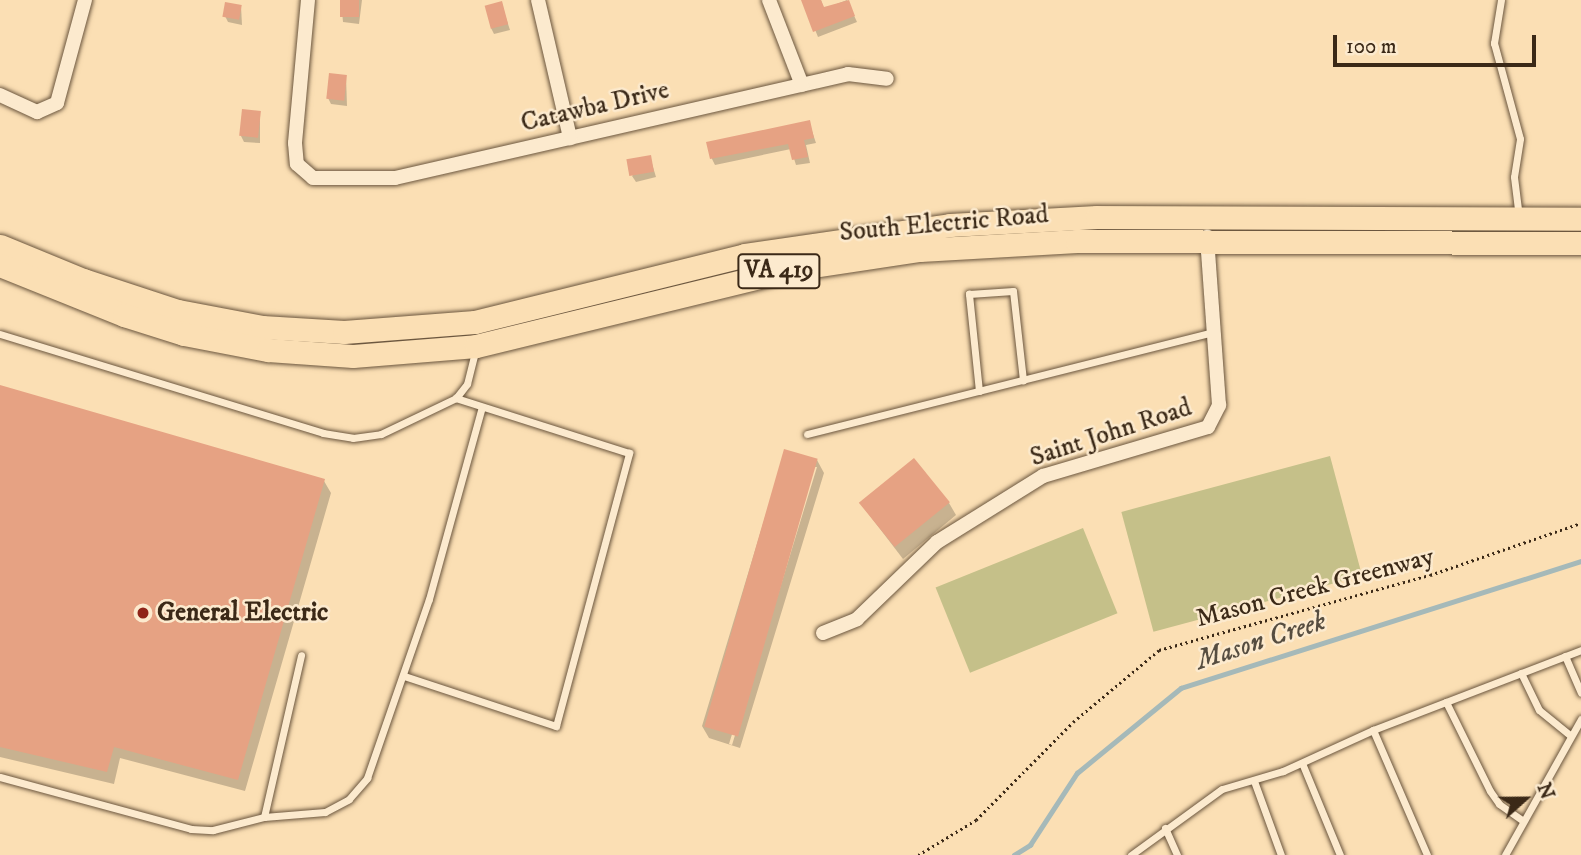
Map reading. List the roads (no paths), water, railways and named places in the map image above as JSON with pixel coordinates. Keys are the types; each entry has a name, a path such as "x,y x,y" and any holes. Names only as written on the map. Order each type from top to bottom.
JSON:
{"main road":[{"name":"South Electric Road","path":"0,246 132,298 225,321 344,332 475,322 745,255 862,234 1011,220 1208,217 1581,219"},
{"name":"South Electric Road","path":"0,265 124,315 244,346 353,356 476,346 695,290 834,262 989,244 1207,240 1581,243"}],"street":[{"path":"0,95 37,112 57,103 85,0"},
{"name":"Catawba Drive","path":"308,0 296,157 300,169 313,178 395,178 848,74 887,79"},
{"path":"538,0 570,138"},
{"path":"769,0 802,85"},
{"name":"Saint John Road","path":"823,633 857,619 937,542 1042,476 1208,428 1219,405 1207,240 1208,217"}],"lane":[{"path":"1502,0 1494,43 1520,139 1514,177 1519,241"},
{"path":"979,391 969,294 1013,291 1023,380"},
{"path":"0,334 340,437 381,434 456,398 467,384 476,346 475,322"},
{"path":"807,434 1214,332"},
{"path":"404,676 556,726 629,453 456,398"},
{"path":"0,777 191,829 213,830 264,817 306,817 349,799 367,778 404,676 482,407"},
{"path":"1131,855 1207,797 1302,763 1373,730 1581,650"},
{"path":"264,817 301,655"},
{"path":"1565,656 1581,693"},
{"path":"1521,673 1539,710 1570,735"},
{"path":"1446,702 1490,791 1506,810 1523,821"},
{"path":"1505,855 1581,719"},
{"path":"1373,730 1427,855"},
{"path":"1302,763 1340,855"},
{"path":"1254,781 1281,855"},
{"path":"1165,828 1177,855"}],"waterway":[{"name":"Mason Creek","path":"1014,855 1030,845 1077,773 1181,688 1581,561"}],"place":[{"name":"General Electric","path":"143,613"}]}
